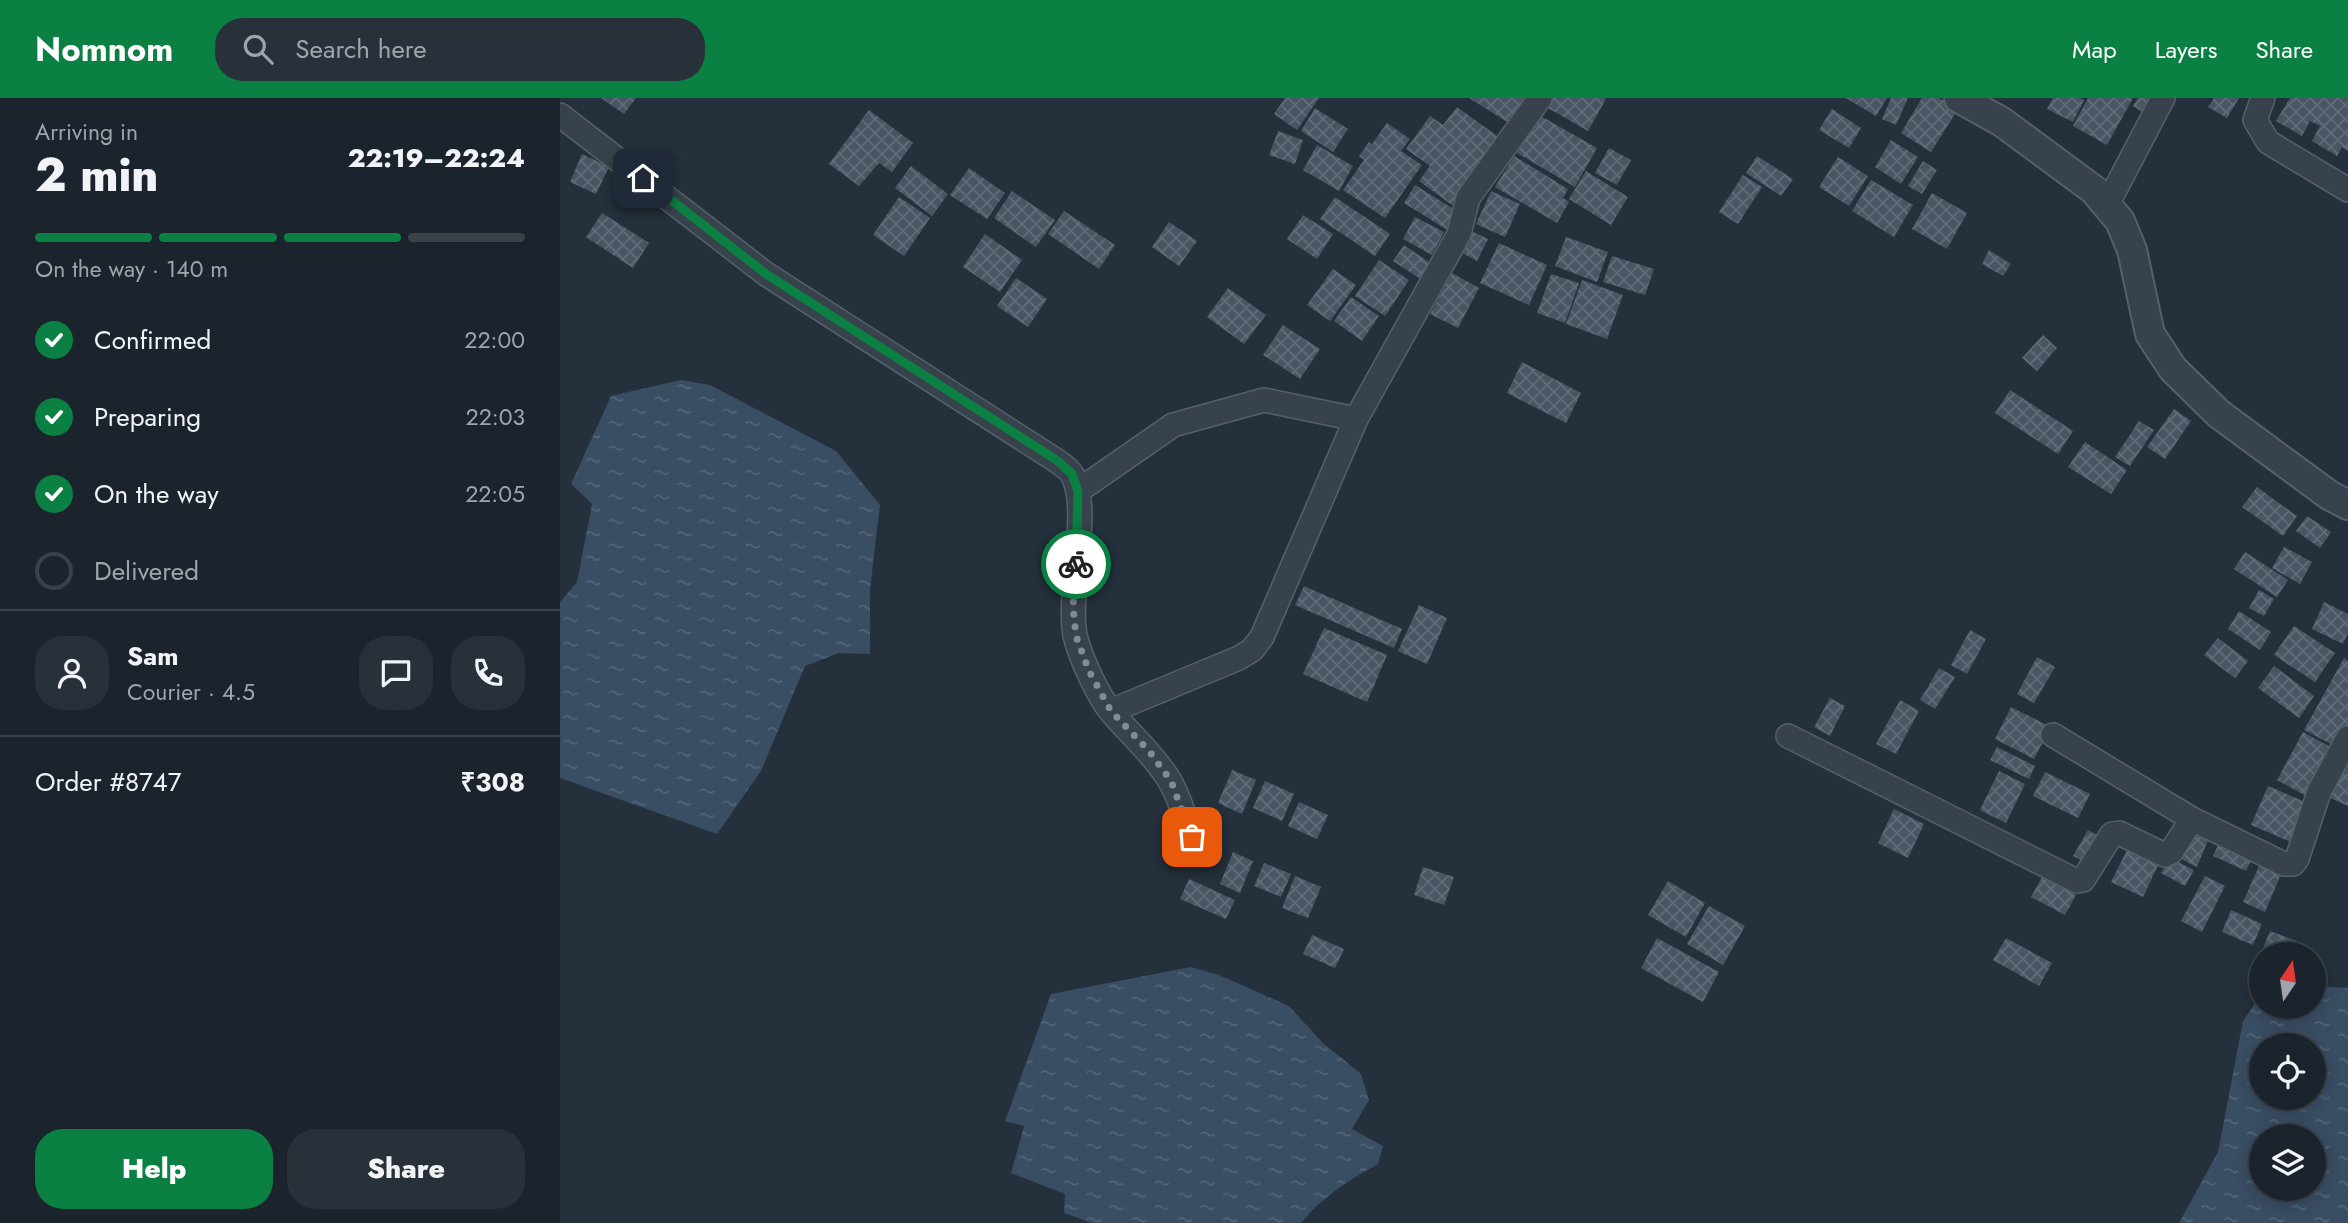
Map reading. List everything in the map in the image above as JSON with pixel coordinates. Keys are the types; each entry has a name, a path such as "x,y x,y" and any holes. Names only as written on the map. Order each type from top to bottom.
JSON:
{"street":[{"path":"1111,711 1239,658 1252,650 1262,637 1356,419 1459,234 1468,198 1540,98"},
{"path":"1959,98 2002,122 2094,190 2120,220 2132,250 2150,334 2173,369 2219,414 2329,495 2348,505"},
{"path":"2107,205 2163,98"},
{"path":"2263,98 2255,120 2268,142 2348,190"},
{"path":"560,115 766,274 1058,461 1072,474 1078,491 1079,516 1073,607 1076,636 1089,671 1111,711 1149,751 1171,781 1192,837"},
{"path":"1078,491 1173,425 1264,400 1356,419"},
{"path":"2053,735 2192,819 2284,864 2292,864 2297,859 2319,792 2348,738"},
{"path":"1788,736 2077,881 2083,880 2112,834 2119,833 2165,855 2171,852 2192,819"}],"water":[{"path":"681,380 710,385 836,451 880,505 870,589 870,654 839,653 805,666 761,771 717,834 560,778 560,602 577,582 592,504 571,484 611,396"},
{"path":"1191,967 1219,975 1289,1006 1323,1043 1361,1074 1369,1100 1352,1129 1383,1146 1378,1164 1336,1190 1301,1223 1092,1223 1064,1213 1065,1194 1011,1173 1024,1126 1005,1121 1051,994"},
{"path":"2326,987 2348,988 2348,1223 2179,1223 2218,1152 2243,1021 2249,1012 2249,1019 2326,1019"}],"building":[{"path":"601,98 636,98 624,114"},
{"path":"1285,98 1319,98 1297,130 1274,114"},
{"path":"1469,98 1523,98 1528,101 1512,125"},
{"path":"1545,98 1606,99 1588,131 1541,104"},
{"path":"1846,98 1887,98 1876,116"},
{"path":"1891,98 1908,98 1896,125 1882,119"},
{"path":"1922,98 1939,98 1958,109 1931,152 1901,133"},
{"path":"2053,98 2084,100 2073,122 2047,109"},
{"path":"2088,98 2133,98 2107,145 2073,126"},
{"path":"2138,98 2153,98 2144,113 2133,106"},
{"path":"2214,98 2239,98 2227,118 2208,107"},
{"path":"2290,98 2348,98 2348,151 2342,147 2337,156 2312,141 2320,126 2310,121 2302,136 2276,121"},
{"path":"1457,107 1500,138 1452,205 1419,181 1430,166 1406,149 1430,116 1443,125"},
{"path":"1315,108 1348,129 1333,152 1301,131"},
{"path":"1832,109 1861,128 1849,148 1819,130"},
{"path":"869,110 913,143 892,172 879,163 859,186 829,164"},
{"path":"1539,115 1597,148 1575,187 1517,153"},
{"path":"1387,123 1410,139 1401,151 1422,165 1385,218 1343,190 1364,160 1359,156 1369,142 1372,144"},
{"path":"1278,131 1303,140 1295,164 1269,155"},
{"path":"1891,140 1918,157 1901,184 1875,167"},
{"path":"1317,145 1353,166 1339,191 1303,170"},
{"path":"1609,148 1631,160 1617,185 1595,173"},
{"path":"582,154 609,167 596,194 570,182"},
{"path":"1514,156 1568,189 1563,198 1569,202 1557,223 1495,187"},
{"path":"1757,156 1793,179 1781,196 1746,173"},
{"path":"1838,157 1868,176 1849,206 1819,187"},
{"path":"1923,161 1937,170 1922,194 1908,186"},
{"path":"911,166 948,194 932,216 895,188"},
{"path":"969,168 1005,193 987,219 950,195"},
{"path":"1586,171 1628,197 1611,225 1569,199"},
{"path":"1743,175 1762,187 1738,224 1719,212"},
{"path":"1871,180 1913,205 1894,237 1852,211"},
{"path":"1415,185 1460,213 1449,231 1404,203"},
{"path":"1012,191 1055,220 1036,247 994,218"},
{"path":"1491,191 1520,204 1505,237 1476,224"},
{"path":"1932,193 1967,213 1947,249 1912,229"},
{"path":"899,197 930,218 904,256 873,235"},
{"path":"1335,197 1390,234 1375,256 1320,219"},
{"path":"1064,211 1115,245 1099,269 1048,234"},
{"path":"602,213 649,243 633,268 586,237"},
{"path":"1303,215 1333,234 1317,259 1287,239"},
{"path":"1415,217 1444,232 1432,255 1403,239"},
{"path":"1169,222 1197,241 1179,266 1152,247"},
{"path":"1463,227 1488,239 1477,261 1453,248"},
{"path":"985,234 1022,260 1000,292 963,267"},
{"path":"1566,237 1608,252 1597,282 1555,266"},
{"path":"1499,243 1547,265 1529,305 1480,283"},
{"path":"1404,245 1436,267 1425,282 1393,261"},
{"path":"1989,250 2011,264 2003,276 1982,264"},
{"path":"1612,256 1654,269 1645,295 1603,282"},
{"path":"1379,260 1409,280 1385,316 1355,296"},
{"path":"1333,269 1356,285 1330,321 1307,305"},
{"path":"1452,273 1479,288 1458,328 1430,314"},
{"path":"1551,274 1579,283 1565,323 1537,313"},
{"path":"1016,278 1047,299 1028,327 997,306"},
{"path":"1582,280 1623,295 1607,339 1566,324"},
{"path":"1228,288 1266,315 1244,344 1207,317"},
{"path":"1351,297 1379,316 1362,341 1334,321"},
{"path":"1283,325 1320,349 1300,379 1263,355"},
{"path":"2043,335 2057,348 2037,371 2022,358"},
{"path":"1522,362 1581,393 1566,423 1507,393"},
{"path":"2010,390 2073,431 2058,454 1995,413"},
{"path":"2174,409 2191,421 2165,459 2147,447"},
{"path":"2139,421 2154,430 2130,466 2115,457"},
{"path":"2085,442 2127,470 2111,494 2068,467"},
{"path":"2257,487 2297,516 2283,536 2242,507"},
{"path":"2307,516 2331,532 2320,548 2296,531"},
{"path":"2284,547 2312,562 2300,584 2272,568"},
{"path":"2245,552 2288,580 2277,597 2234,569"},
{"path":"1304,586 1402,629 1394,648 1295,605"},
{"path":"2259,590 2274,599 2264,616 2249,608"},
{"path":"2324,602 2348,614 2348,633 2343,644 2312,629"},
{"path":"1419,605 1447,618 1427,664 1398,651"},
{"path":"2239,611 2271,632 2260,650 2228,629"},
{"path":"2294,626 2335,653 2315,682 2274,655"},
{"path":"1324,628 1387,655 1367,702 1303,674"},
{"path":"1970,630 1986,639 1967,674 1951,665"},
{"path":"2218,638 2248,661 2235,678 2204,655"},
{"path":"2037,657 2055,667 2034,703 2017,694"},
{"path":"2344,658 2348,661 2348,727 2337,747 2304,730"},
{"path":"2274,666 2314,696 2299,718 2258,688"},
{"path":"1939,668 1955,677 1935,709 1920,700"},
{"path":"1830,698 1845,706 1830,736 1814,727"},
{"path":"1900,700 1919,711 1896,754 1876,744"},
{"path":"2011,707 2051,727 2034,759 1995,739"},
{"path":"2303,732 2336,750 2310,798 2277,780"},
{"path":"1997,747 2035,766 2029,779 1990,760"},
{"path":"2348,761 2348,806 2326,796"},
{"path":"1232,770 1256,780 1242,814 1218,803"},
{"path":"1999,771 2025,784 2006,823 1980,810"},
{"path":"2045,772 2090,794 2078,818 2033,796"},
{"path":"1265,781 1294,794 1282,821 1253,808"},
{"path":"2268,786 2310,804 2293,843 2251,825"},
{"path":"1299,802 1328,815 1317,839 1288,826"},
{"path":"1894,809 1924,824 1908,858 1878,843"},
{"path":"2194,829 2209,838 2197,867 2179,858"},
{"path":"2088,830 2101,838 2087,863 2073,856"},
{"path":"2221,839 2254,854 2246,871 2213,856"},
{"path":"2131,842 2162,857 2143,897 2111,882"},
{"path":"1233,852 1253,861 1240,893 1220,884"},
{"path":"2263,857 2284,867 2265,912 2243,902"},
{"path":"2170,858 2194,870 2185,886 2161,873"},
{"path":"1264,863 1291,874 1281,897 1254,886"},
{"path":"1423,867 1454,877 1444,905 1414,895"},
{"path":"1295,876 1321,887 1308,918 1282,908"},
{"path":"2205,876 2225,886 2202,932 2181,921"},
{"path":"2042,877 2076,895 2065,915 2031,897"},
{"path":"1189,879 1235,900 1226,919 1180,899"},
{"path":"1668,881 1705,903 1686,937 1648,915"},
{"path":"1709,906 1745,926 1723,965 1687,944"},
{"path":"2231,910 2262,924 2254,942 2249,943 2222,932"},
{"path":"2270,931 2299,942 2266,942"},
{"path":"1312,935 1344,949 1335,968 1303,954"},
{"path":"1657,938 1719,972 1703,1002 1641,968"},
{"path":"2006,938 2052,963 2039,986 1993,960"}],"way so far":[{"path":"1076,564 1073,607 1076,636 1089,671 1111,711 1149,751 1171,781 1192,837"}],"route":[{"path":"643,178 766,274 1058,461 1072,474 1078,491 1076,564"}]}
